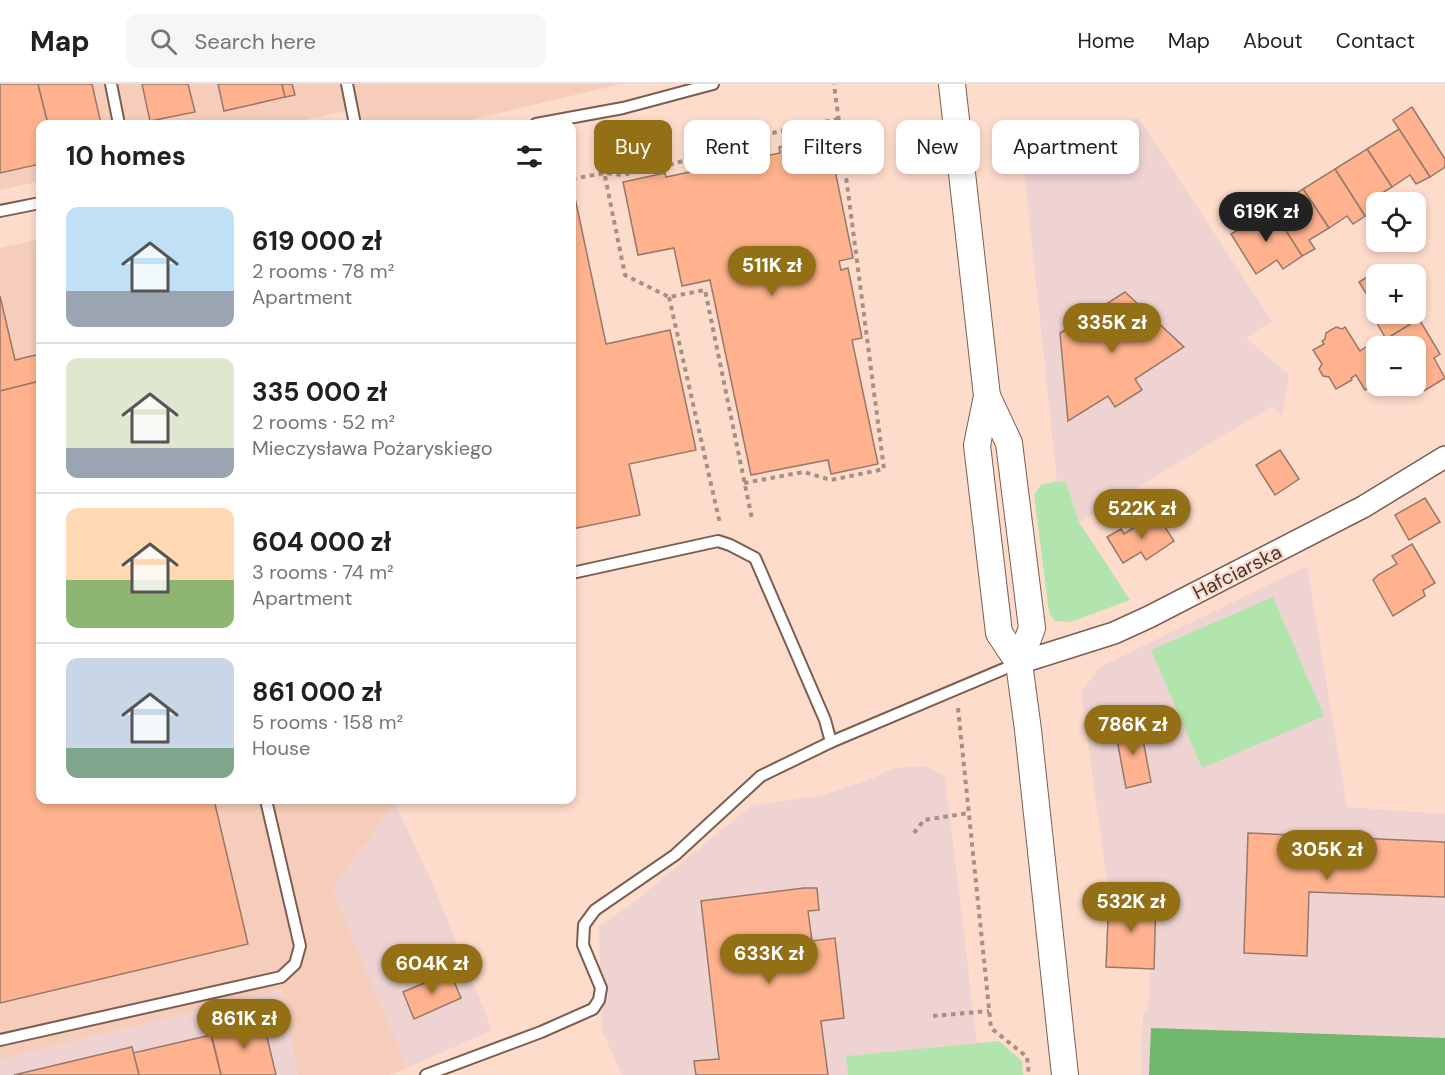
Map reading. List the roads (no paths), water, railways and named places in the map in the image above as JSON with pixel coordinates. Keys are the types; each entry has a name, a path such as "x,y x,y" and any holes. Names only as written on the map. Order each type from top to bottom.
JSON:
{"street":[{"path":"952,84 987,396 977,445 999,633 1019,663 1065,1075"},
{"name":"Hafciarska","path":"1019,663 1114,633 1149,617 1364,507 1445,457"}],"lane":[{"path":"111,84 118,120"},
{"path":"347,84 354,120"},
{"path":"558,120 623,108 713,84"},
{"path":"0,211 36,204"},
{"path":"576,572 718,541 755,558 825,720 831,742"},
{"path":"426,1075 541,1032 593,1009 599,1000 601,988 583,945 585,925 595,909 675,855 761,776 831,742 1019,663"},
{"path":"0,1041 281,977 295,964 300,946 267,804"}]}
